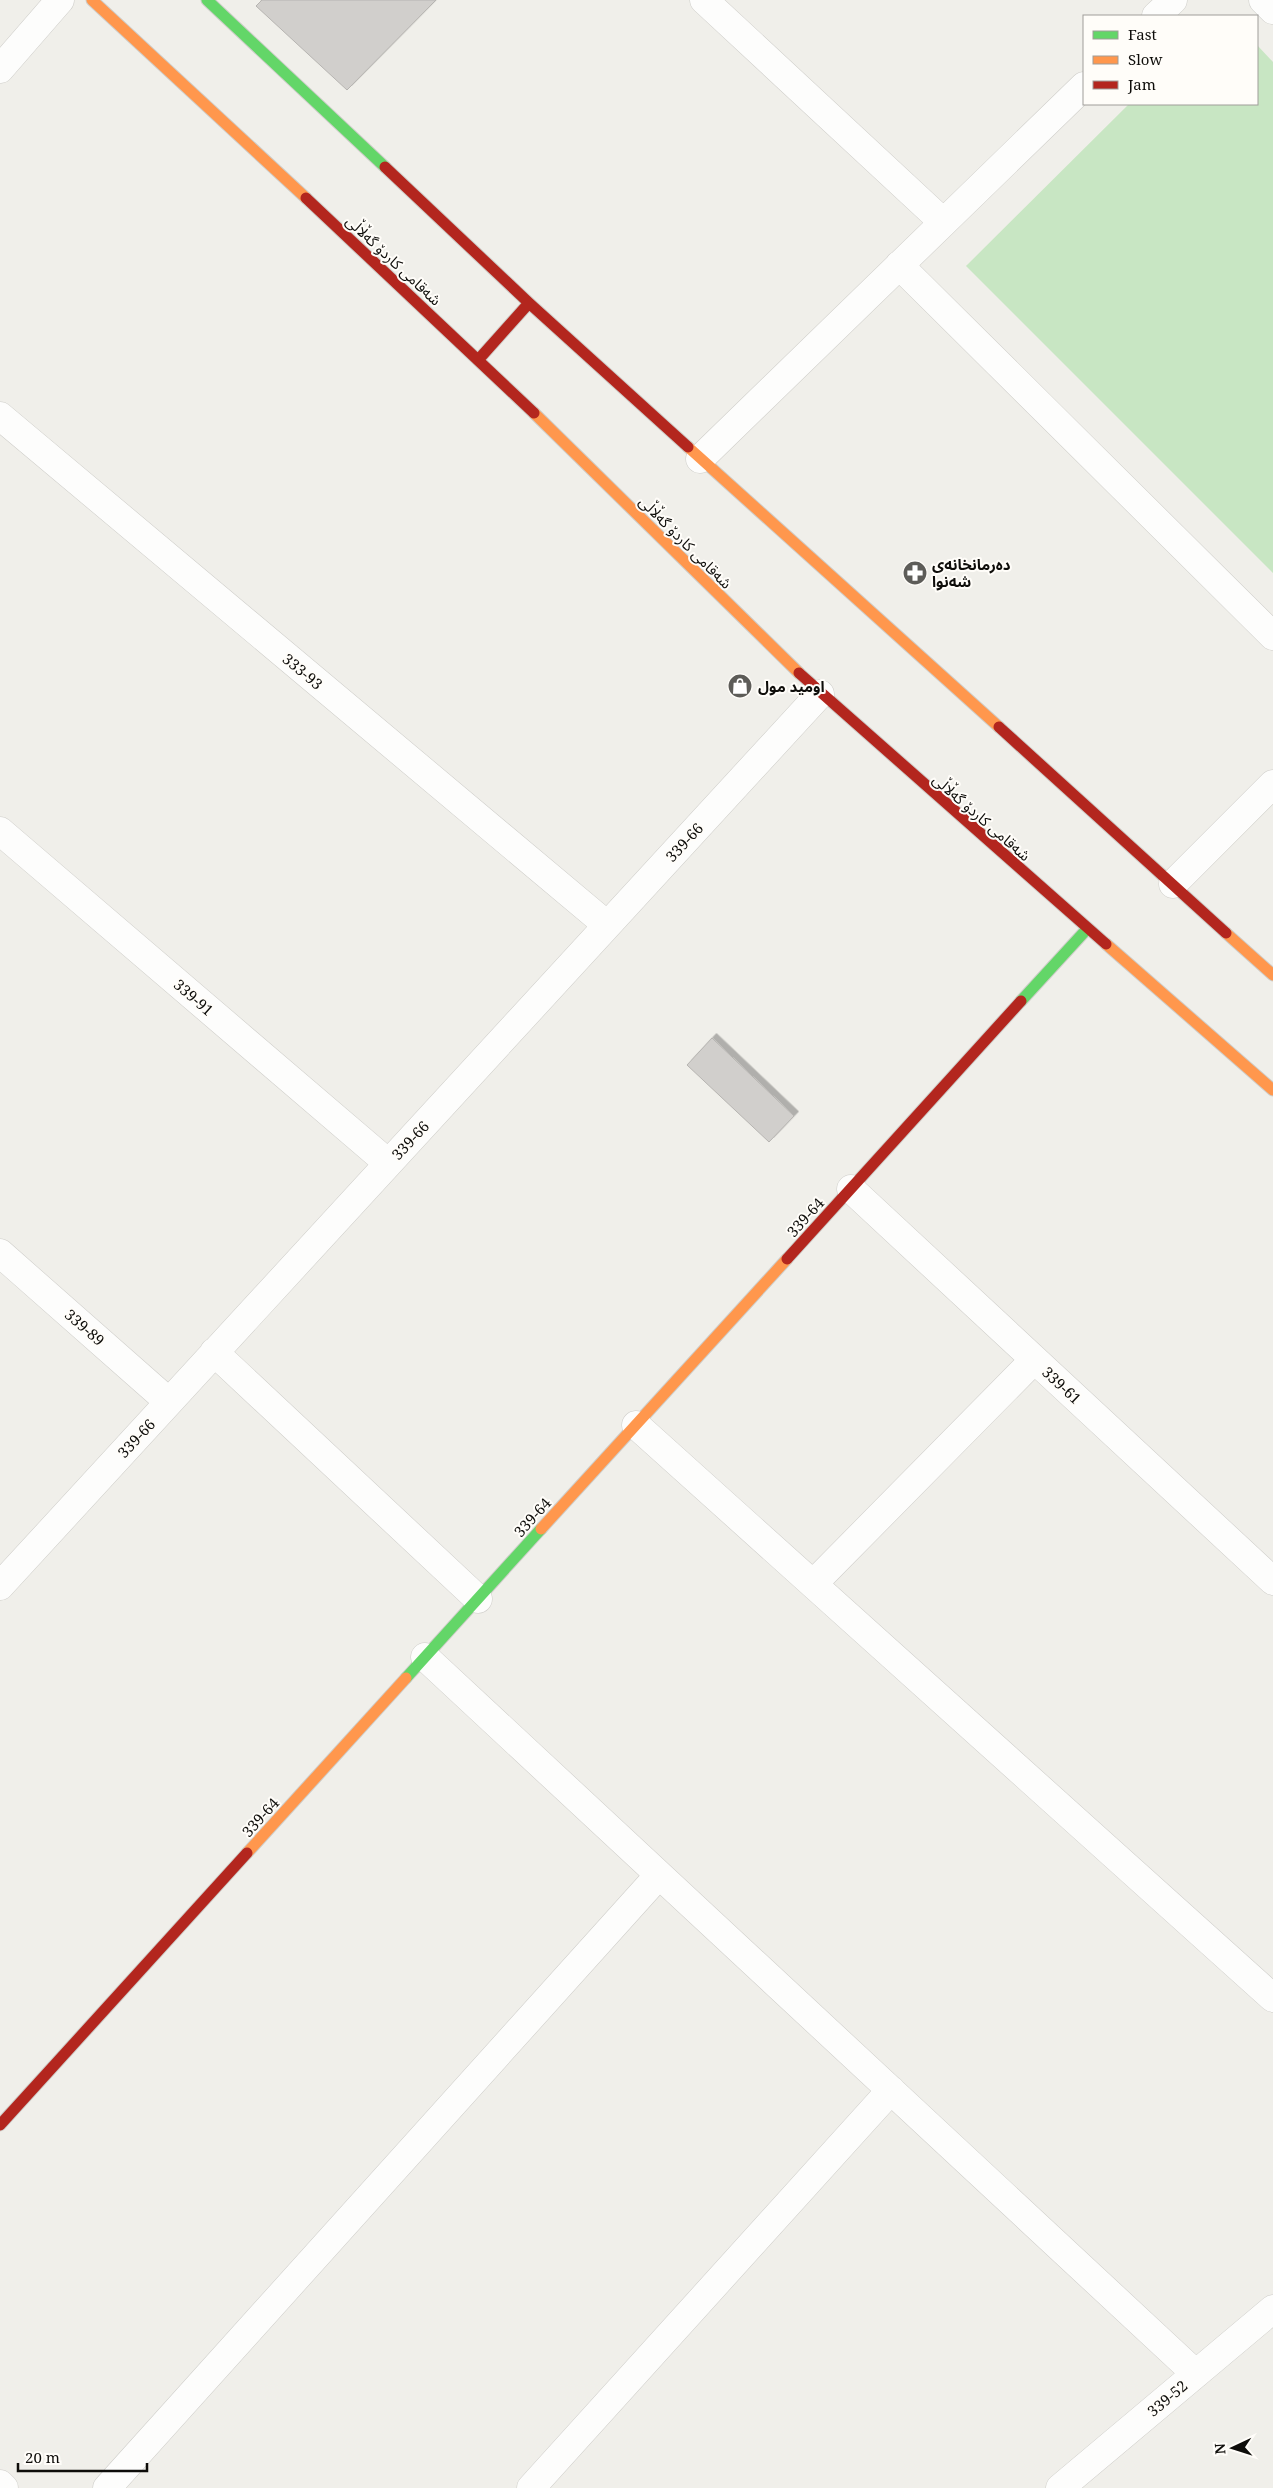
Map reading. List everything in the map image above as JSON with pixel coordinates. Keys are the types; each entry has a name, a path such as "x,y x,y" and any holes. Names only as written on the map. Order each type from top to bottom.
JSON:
{"street":[{"path":"0,70 60,0"},
{"name":"شەقامی کاردۆ گەڵاڵی","path":"92,0 479,359 820,694 1273,1090"},
{"path":"207,0 530,303 700,459 1273,975"},
{"path":"704,0 943,222"},
{"path":"1157,15 1173,0"},
{"path":"1264,0 1273,10"},
{"path":"700,459 1083,87"},
{"path":"899,265 1273,636"},
{"path":"479,359 530,303"},
{"name":"333-93","path":"0,416 606,925"},
{"name":"339-66","path":"0,1586 820,694"},
{"path":"1173,884 1273,784"},
{"name":"339-91","path":"0,831 388,1163"},
{"name":"339-64","path":"0,2125 1087,929"},
{"name":"339-61","path":"851,1189 1273,1581"},
{"name":"339-89","path":"0,1253 169,1402"},
{"path":"214,1352 478,1598"},
{"path":"813,1584 1034,1360"},
{"path":"636,1425 1273,1998"},
{"path":"425,1657 1196,2374"},
{"path":"107,2488 659,1875"},
{"path":"531,2488 892,2090"},
{"name":"339-52","path":"1060,2488 1273,2309"},
{"path":"0,2484 4,2488"}],"green space":[{"path":"1258,46 1273,62 1273,573 966,266 1128,105 1258,105"}],"building":[{"path":"262,0 436,0 347,90 256,6"},
{"path":"712,1038 794,1116 769,1142 687,1065"}],"traffic: fast":[{"path":"207,0 385,167"},
{"path":"1021,1001 1087,929"},
{"path":"406,1678 541,1529"}],"traffic: slow":[{"path":"92,0 306,198"},
{"path":"534,413 799,673"},
{"path":"688,447 999,727"},
{"path":"1226,933 1273,975"},
{"path":"1106,944 1273,1090"},
{"path":"541,1529 787,1259"},
{"path":"247,1853 406,1678"}],"traffic: jam":[{"path":"385,167 529,303 688,447"},
{"path":"306,198 534,413"},
{"path":"479,359 529,303"},
{"path":"799,673 1106,944"},
{"path":"999,727 1226,933"},
{"path":"787,1259 1021,1001"},
{"path":"0,2125 247,1853"}],"place":[{"name":"دەرمانخانەی شەنوا","path":"915,573"},
{"name":"اوميد مول","path":"740,686"}]}
